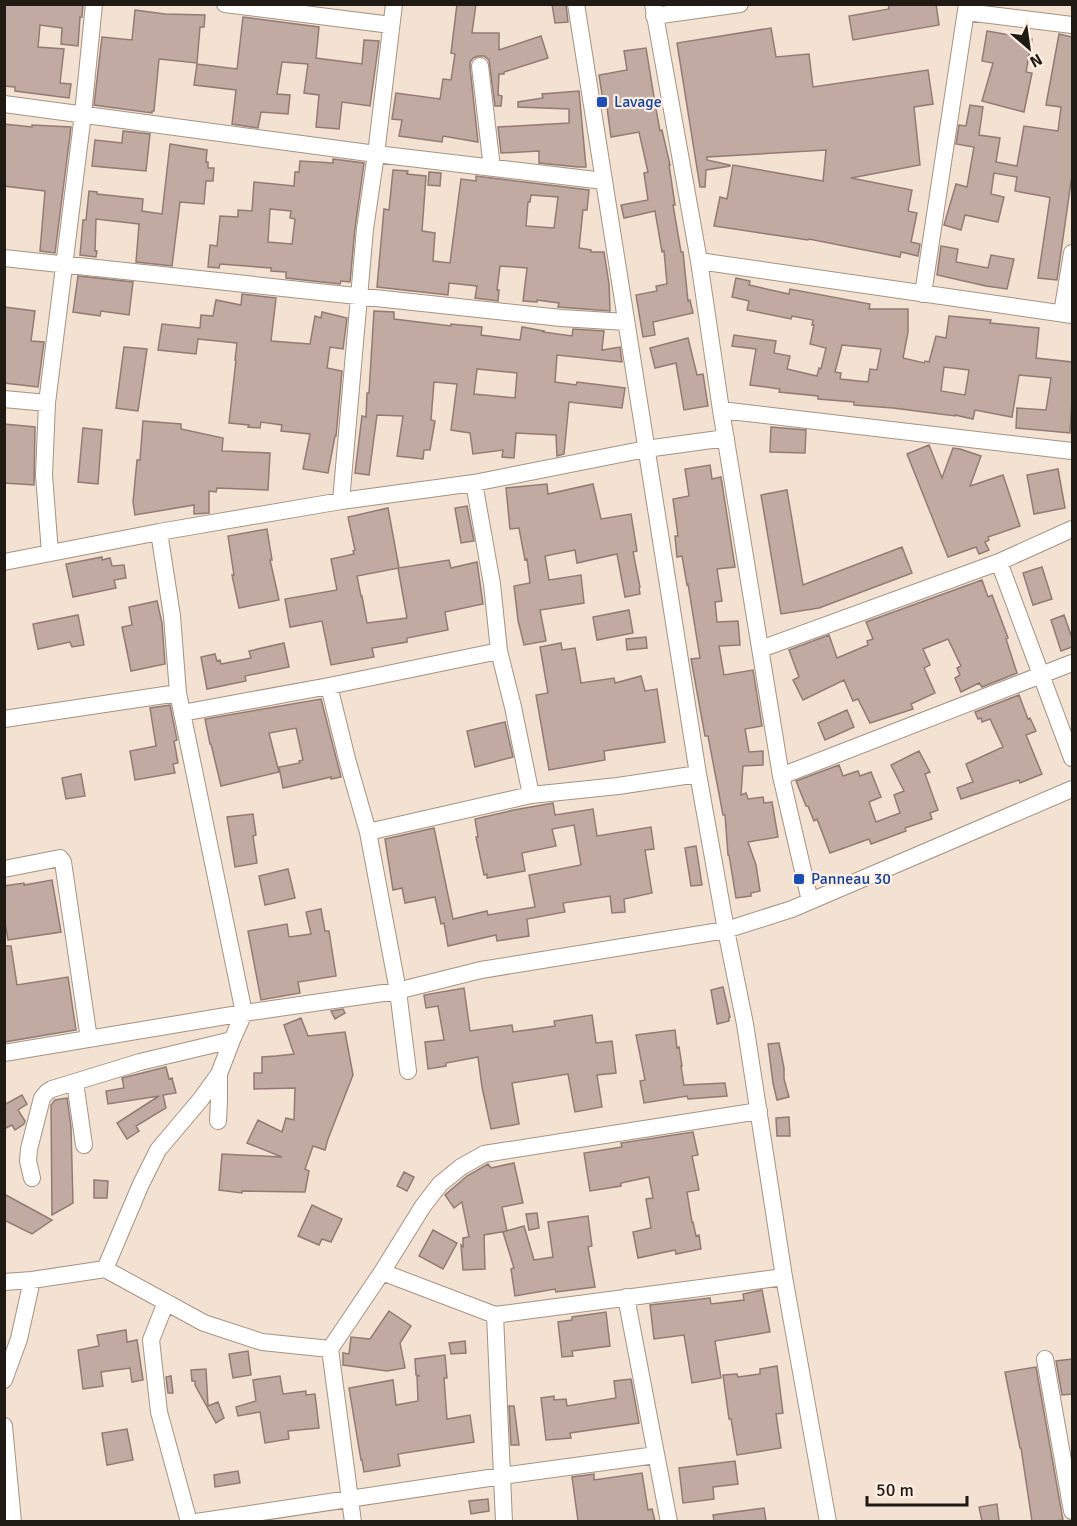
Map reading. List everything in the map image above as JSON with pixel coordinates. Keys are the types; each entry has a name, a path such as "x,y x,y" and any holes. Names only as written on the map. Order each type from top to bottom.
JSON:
{"street":[{"path":"50,554 44,475 47,403 83,114 94,4"},
{"path":"225,4 391,25"},
{"path":"341,501 365,229 394,4"},
{"path":"576,4 698,774 726,930 746,1024 784,1277 828,1521"},
{"path":"740,4 654,10 699,261 781,776 810,901"},
{"path":"923,294 967,8 1072,25"},
{"path":"480,66 492,168"},
{"path":"4,104 604,182"},
{"path":"699,261 1067,314 1072,253"},
{"path":"4,258 561,318 626,322"},
{"path":"4,399 47,403"},
{"path":"721,410 1072,451"},
{"path":"6,561 159,532 341,501 474,483 646,449 726,438"},
{"path":"474,483 492,584 499,651 531,795"},
{"path":"760,649 999,562 1072,529"},
{"path":"105,1269 158,1150 219,1074 244,1013 178,693 172,616 159,532"},
{"path":"999,562 1072,758"},
{"path":"182,713 499,651"},
{"path":"781,776 1072,663"},
{"path":"329,686 368,832 398,991 408,1071"},
{"path":"4,719 178,693"},
{"path":"368,832 531,795 618,786 698,774"},
{"path":"4,1053 244,1013 398,991 481,970 726,930 792,909 1072,789"},
{"path":"4,869 60,858 63,862 89,1039"},
{"path":"32,1178 28,1161 29,1149 42,1098 47,1092 140,1062 232,1040"},
{"path":"218,1121 219,1074"},
{"path":"75,1082 84,1145"},
{"path":"353,1521 330,1349 423,1206 440,1184 461,1167 484,1154 759,1111"},
{"path":"4,1282 105,1269 204,1323 262,1342 330,1349"},
{"path":"382,1272 495,1315 784,1277"},
{"path":"4,1380 19,1339 32,1280"},
{"path":"626,1297 669,1521"},
{"path":"166,1302 151,1340 159,1412 189,1521"},
{"path":"495,1315 504,1521"},
{"path":"1045,1359 1066,1440 1072,1511"},
{"path":"4,1426 13,1521"},
{"path":"196,1521 656,1455"}],"building":[{"path":"4,4 83,4 78,46 61,44 62,28 40,25 38,47 64,49 60,83 71,84 69,98 15,91 15,87 4,86"},
{"path":"457,4 476,4 472,33 499,33 499,50 541,36 548,58 499,74 498,95 502,96 501,106 495,106 489,60 484,56 473,58 470,67 478,142 443,136 442,142 399,136 402,120 392,119 396,93 440,99 443,79 451,80 455,54 451,53"},
{"path":"552,4 566,4 568,22 555,23"},
{"path":"888,4 936,4 939,25 853,40 849,16 889,9"},
{"path":"135,10 165,14 205,15 204,27 200,27 197,63 159,59 152,113 94,105 102,37 132,40"},
{"path":"243,17 319,27 316,58 362,64 364,40 379,41 370,106 342,102 339,129 316,127 319,95 304,93 308,64 282,62 277,94 290,95 288,114 261,112 258,128 232,124 236,90 194,85 197,64 237,69"},
{"path":"771,28 776,57 809,54 813,87 928,70 933,104 914,107 920,165 851,178 912,190 908,211 917,213 911,242 920,244 918,256 901,252 900,257 809,239 714,226 720,197 727,199 733,165 823,181 826,150 707,157 707,160 730,166 706,170 705,187 700,187 677,43"},
{"path":"987,31 1032,39 1026,72 1032,73 1024,112 982,101 993,63 982,61"},
{"path":"1059,34 1072,37 1072,175 1057,280 1038,278 1050,198 1015,191 1017,177 994,173 991,194 1004,197 998,222 965,215 961,230 944,225 956,184 967,187 974,147 956,144 959,125 966,126 970,105 983,107 979,135 1000,138 996,162 1017,166 1024,126 1058,131 1061,107 1046,105"},
{"path":"646,48 660,131 662,130 670,165 675,205 673,205 681,252 683,252 688,301 690,300 693,313 653,322 655,335 643,337 636,295 657,291 656,286 667,284 664,251 662,252 655,211 624,218 621,205 648,200 644,173 648,172 639,132 611,137 606,100 603,101 599,75 627,70 624,51"},
{"path":"579,91 586,167 539,163 539,151 501,153 498,127 569,123 569,109 518,107 518,102 543,98 542,94"},
{"path":"4,124 71,127 55,253 40,251 45,191 4,186"},
{"path":"123,131 150,134 146,171 92,166 95,140 122,143"},
{"path":"170,144 207,150 208,168 214,168 213,181 206,181 204,204 180,202 172,266 136,262 139,224 96,219 96,257 80,255 83,220 86,220 89,191 143,199 142,211 162,214"},
{"path":"333,159 364,163 350,282 341,281 340,284 286,278 286,272 271,271 271,268 220,264 219,268 208,267 210,245 217,246 220,216 238,217 238,210 252,211 254,182 294,186 295,172 299,172 300,161 333,163","holes":["270,209 291,211 290,218 295,219 292,244 268,242"]},
{"path":"393,170 426,176 422,231 435,233 433,261 450,263 461,179 476,181 476,176 589,190 587,210 583,210 579,248 591,250 591,252 604,252 610,311 558,307 559,303 537,300 537,302 523,301 527,268 500,266 498,301 475,298 477,286 449,283 448,295 377,287 384,209 389,210","holes":["531,195 558,197 554,228 526,226 528,202 530,202"]},
{"path":"429,172 441,173 440,186 428,185"},
{"path":"941,246 958,249 956,262 988,268 991,255 1014,259 1007,289 937,275"},
{"path":"78,276 133,282 129,315 101,311 100,316 73,312"},
{"path":"736,278 750,281 749,285 789,294 790,289 870,304 869,309 908,309 908,332 903,358 924,363 929,362 936,336 946,338 949,316 1039,328 1036,358 1072,362 1070,433 1016,428 1017,408 1046,410 1051,378 1019,375 1012,417 975,410 973,419 955,415 854,405 854,402 818,399 818,396 779,392 780,389 750,385 756,349 732,346 734,335 776,341 774,353 790,356 787,369 817,376 826,348 810,344 813,320 792,316 791,319 747,310 749,301 732,297","holes":["842,345 881,349 877,370 870,369 868,382 840,379 841,373 835,372","944,367 969,370 965,395 941,391"]},
{"path":"242,294 276,298 271,341 310,344 315,316 321,318 322,312 347,318 343,349 330,347 327,368 342,371 336,436 328,473 303,469 310,434 281,431 282,425 261,422 260,428 229,423 237,343 198,339 196,354 158,350 162,324 200,328 201,315 213,316 216,300 241,305"},
{"path":"4,307 35,311 31,341 44,342 38,387 4,383"},
{"path":"374,311 394,312 394,319 451,326 451,324 482,327 481,335 520,340 522,327 572,336 573,329 604,331 602,350 620,347 622,362 557,355 555,382 576,385 577,382 625,388 622,408 569,402 564,454 557,456 556,435 516,433 514,458 502,457 503,450 473,454 470,433 451,430 457,384 434,382 431,420 435,421 430,450 424,450 423,459 397,456 403,416 377,415 369,475 355,473 362,416 366,417 367,393 369,393","holes":["477,369 517,373 515,398 474,394"]},
{"path":"688,338 697,375 703,374 708,406 684,410 676,363 655,368 650,348"},
{"path":"124,347 147,349 138,411 116,408"},
{"path":"143,421 181,424 181,429 223,438 222,451 270,453 268,490 217,488 216,492 209,491 209,513 194,514 194,505 135,515 133,502 137,460 140,460"},
{"path":"4,424 35,427 34,485 4,483"},
{"path":"771,427 806,430 805,453 770,452"},
{"path":"83,428 102,430 98,484 78,482"},
{"path":"929,445 942,478 953,448 981,456 970,486 1003,475 1020,526 988,537 989,540 985,542 989,550 979,554 976,547 948,557 907,454"},
{"path":"710,465 712,479 721,477 735,567 717,569 722,601 715,602 717,622 738,621 740,645 719,646 724,675 753,670 762,726 745,729 749,752 763,751 763,765 743,766 741,795 746,793 748,799 763,797 764,803 772,802 778,837 748,842 756,865 760,891 751,893 751,896 736,898 728,855 725,815 723,815 708,736 705,736 691,659 700,658 688,584 682,556 677,557 675,536 678,536 673,499 689,496 685,469"},
{"path":"1058,469 1065,508 1034,514 1027,475"},
{"path":"547,484 548,494 593,484 601,519 631,514 637,551 633,552 640,594 625,597 617,554 577,563 575,550 545,556 549,580 581,575 584,603 540,610 546,641 524,645 514,586 530,583 519,528 510,529 506,488"},
{"path":"787,490 803,585 902,547 912,573 819,608 781,614 761,495"},
{"path":"467,506 474,541 461,543 455,508"},
{"path":"388,508 399,568 449,560 451,568 477,562 483,604 445,612 448,630 407,638 407,642 372,648 374,657 331,665 322,621 290,627 285,599 337,590 331,559 354,554 355,550 348,517","holes":["398,568 407,618 367,623 357,576"]},
{"path":"267,529 272,560 270,560 279,600 239,608 232,575 234,575 228,536"},
{"path":"102,557 102,560 110,558 112,566 124,565 126,578 114,580 116,588 73,597 66,564"},
{"path":"1042,567 1052,599 1033,605 1023,573"},
{"path":"982,580 988,597 992,595 1008,638 1006,639 1017,673 982,687 979,683 961,692 955,678 960,675 957,668 961,666 948,639 923,649 930,665 924,668 935,693 911,704 913,709 870,723 858,699 853,701 844,680 803,700 793,680 799,677 789,650 829,635 837,658 868,645 867,641 873,639 866,622"},
{"path":"157,601 162,623 165,664 131,671 122,627 132,625 129,607"},
{"path":"629,610 633,633 597,640 593,617"},
{"path":"78,615 84,645 72,647 70,642 38,649 33,624"},
{"path":"1064,615 1072,638 1072,647 1061,651 1051,620"},
{"path":"646,637 647,648 627,650 626,639"},
{"path":"284,643 289,667 245,676 246,681 207,689 201,657 215,654 217,661 220,660 221,664 251,658 249,651"},
{"path":"561,643 562,650 575,648 581,683 614,678 615,683 641,676 645,691 657,689 665,742 604,751 605,760 549,770 536,695 548,693 540,647"},
{"path":"1019,695 1028,719 1030,718 1036,731 1026,735 1042,774 1020,783 1019,780 961,799 957,788 973,782 966,764 1003,747 990,719 982,722 975,712"},
{"path":"321,699 341,777 331,779 331,777 283,788 279,767 300,763 299,761 303,760 296,728 269,733 279,772 221,786 205,719"},
{"path":"170,705 177,740 174,741 178,763 173,764 175,773 135,780 130,751 156,746 150,708"},
{"path":"847,710 854,727 825,740 818,723"},
{"path":"505,722 513,757 475,767 467,731"},
{"path":"919,751 930,772 925,774 938,810 930,813 932,819 905,828 906,831 871,844 869,839 830,853 817,819 814,821 796,781 839,765 843,776 858,771 860,776 871,772 881,797 869,802 876,822 900,813 894,795 904,791 891,765"},
{"path":"81,774 85,796 66,799 62,778"},
{"path":"553,803 555,815 593,809 597,836 651,827 654,849 645,850 652,893 624,899 625,912 612,913 610,896 563,903 565,912 527,919 529,936 497,941 496,935 448,946 444,923 441,924 435,897 405,903 402,888 393,890 385,839 434,828 453,919 487,911 488,915 535,907 529,875 581,865 574,825 552,829 556,846 522,853 525,871 487,878 487,874 484,875 476,837 478,837 475,819"},
{"path":"253,814 257,863 235,867 227,817"},
{"path":"696,846 702,885 691,886 685,848"},
{"path":"288,869 295,898 265,905 259,876"},
{"path":"52,880 61,932 8,940 4,917 4,886"},
{"path":"321,909 325,931 329,931 336,976 298,982 300,993 261,1000 248,931 287,924 289,937 311,934 306,912"},
{"path":"4,946 11,946 17,985 68,977 76,1030 4,1042"},
{"path":"723,987 730,1017 729,1021 717,1024 711,990"},
{"path":"464,988 470,1031 512,1025 513,1032 555,1026 554,1021 592,1015 596,1043 612,1041 616,1073 597,1075 602,1107 575,1112 568,1074 512,1083 519,1124 491,1129 478,1057 428,1069 425,1042 444,1040 438,1006 426,1008 424,995"},
{"path":"343,1009 345,1013 335,1019 331,1011"},
{"path":"301,1018 308,1036 345,1032 353,1075 325,1150 313,1146 305,1169 309,1171 305,1192 242,1191 242,1193 219,1190 222,1154 282,1157 247,1143 258,1120 282,1132 286,1118 294,1120 295,1088 254,1089 254,1073 262,1073 262,1057 294,1054 284,1025"},
{"path":"675,1030 684,1085 725,1083 727,1096 688,1099 687,1096 644,1103 640,1081 645,1080 636,1035"},
{"path":"779,1043 789,1097 777,1100 768,1044"},
{"path":"166,1067 176,1093 163,1095 166,1108 136,1126 139,1131 127,1139 117,1123 159,1096 108,1104 106,1091 124,1088 122,1078"},
{"path":"22,1095 27,1104 18,1110 25,1121 24,1124 15,1130 12,1125 4,1129 4,1105"},
{"path":"67,1098 71,1127 73,1203 52,1215 51,1105 55,1100"},
{"path":"789,1117 790,1136 777,1136 776,1118"},
{"path":"693,1132 698,1155 692,1156 699,1190 687,1192 692,1222 696,1236 699,1235 701,1249 676,1254 675,1250 638,1258 633,1232 651,1228 646,1199 653,1198 649,1177 621,1183 621,1186 590,1191 584,1153 622,1147 621,1143"},
{"path":"514,1163 523,1203 502,1207 507,1231 484,1235 485,1269 463,1270 461,1245 463,1247 463,1238 469,1237 462,1202 454,1208 445,1195 467,1176 488,1164 491,1168"},
{"path":"404,1172 414,1177 407,1191 397,1186"},
{"path":"94,1180 108,1181 107,1198 94,1198"},
{"path":"4,1194 52,1220 32,1234 4,1220"},
{"path":"312,1205 342,1219 331,1242 322,1239 319,1245 298,1236"},
{"path":"537,1213 539,1228 529,1230 526,1214"},
{"path":"588,1216 592,1246 588,1247 595,1287 556,1292 555,1289 515,1296 511,1269 514,1268 503,1232 524,1226 534,1260 553,1257 548,1222"},
{"path":"433,1230 457,1243 443,1269 419,1256"},
{"path":"762,1290 770,1332 715,1341 721,1378 692,1383 684,1335 654,1339 650,1305 710,1298 711,1304 744,1300 743,1294"},
{"path":"389,1311 411,1326 400,1343 405,1368 387,1371 343,1365 343,1353 349,1354 351,1337 370,1339"},
{"path":"606,1312 610,1346 572,1351 573,1356 562,1357 558,1322 572,1320 572,1317"},
{"path":"126,1330 127,1342 137,1340 143,1380 132,1382 130,1368 101,1372 103,1386 83,1389 78,1350 99,1346 97,1335"},
{"path":"465,1341 466,1353 451,1354 449,1343"},
{"path":"248,1351 251,1375 233,1378 229,1354"},
{"path":"445,1355 447,1419 470,1415 474,1442 398,1454 400,1466 364,1472 349,1388 393,1380 396,1405 418,1401 417,1376 420,1376 416,1375 415,1359"},
{"path":"1072,1359 1072,1394 1062,1395 1056,1361"},
{"path":"777,1366 783,1413 776,1414 781,1448 737,1455 723,1375 737,1374 738,1377 760,1374 760,1369"},
{"path":"1036,1367 1063,1520 1032,1521 1021,1448 1005,1372"},
{"path":"206,1369 208,1406 218,1402 224,1418 216,1423 195,1381 192,1381 191,1370"},
{"path":"171,1376 173,1393 168,1393 166,1377"},
{"path":"280,1376 283,1394 306,1391 306,1395 315,1394 319,1428 288,1431 289,1439 265,1443 260,1412 238,1416 236,1407 256,1401 253,1380"},
{"path":"631,1379 639,1423 570,1433 571,1438 546,1440 541,1398 554,1396 554,1400 566,1399 567,1406 616,1398 614,1381"},
{"path":"509,1406 514,1406 519,1445 511,1445"},
{"path":"127,1429 133,1460 107,1465 102,1433"},
{"path":"735,1461 738,1484 713,1487 714,1499 683,1503 679,1468"},
{"path":"238,1471 240,1483 215,1487 214,1475"},
{"path":"642,1473 648,1510 652,1509 655,1521 578,1521 572,1477 594,1474 594,1480"},
{"path":"488,1499 489,1511 471,1514 469,1501"},
{"path":"997,1504 999,1521 982,1521 979,1507"},
{"path":"764,1508 766,1521 714,1521 713,1515"}],"place":[{"name":"Lavage","path":"602,102"},
{"name":"Panneau 30","path":"799,879"}]}
